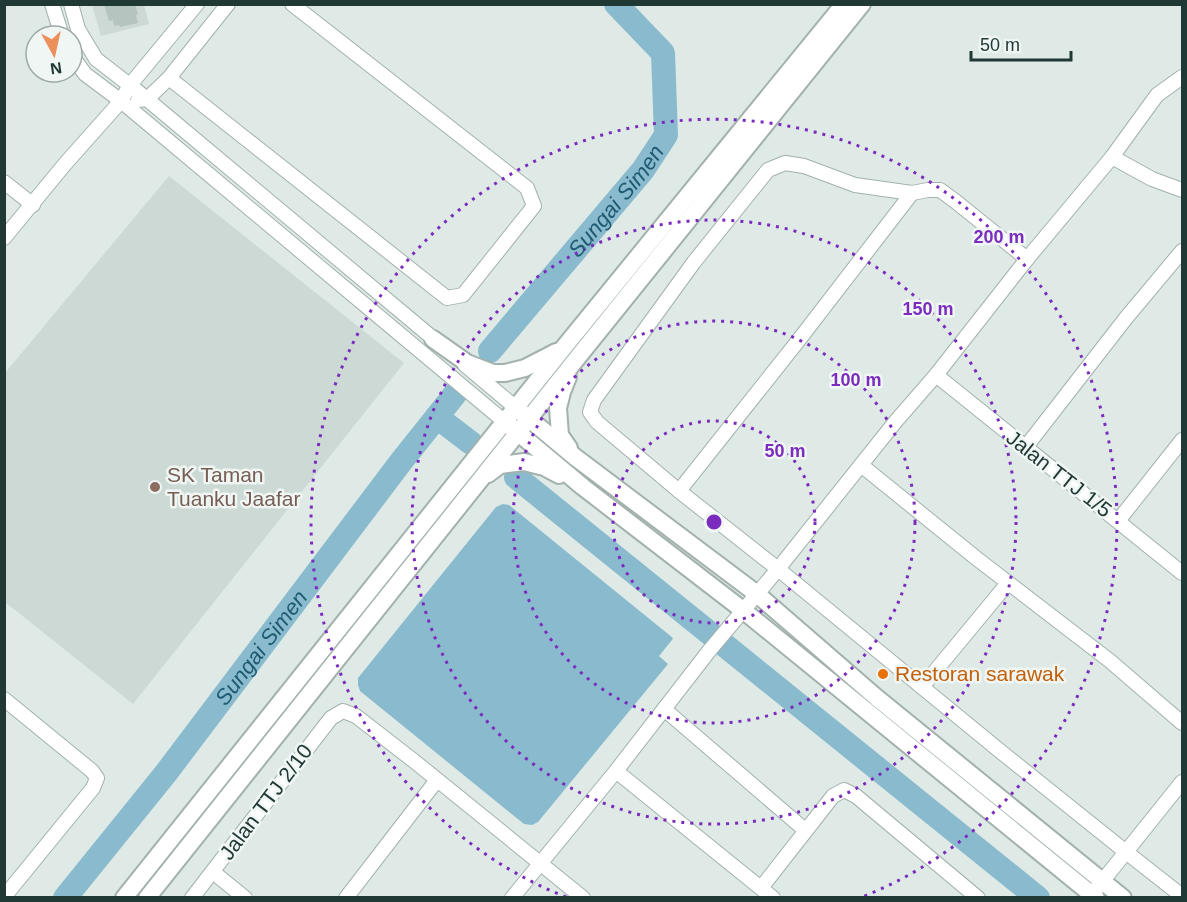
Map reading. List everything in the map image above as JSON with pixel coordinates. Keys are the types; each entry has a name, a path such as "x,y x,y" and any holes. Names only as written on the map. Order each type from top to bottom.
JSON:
{"street":[{"path":"52,4 58,24"},
{"path":"70,4 78,28 96,59 147,99 575,457 757,594 1095,892"},
{"path":"4,238 120,101 130,85 197,4"},
{"path":"120,101 147,99 169,78 228,4"},
{"path":"169,78 447,298 463,295 534,206 527,188 291,4"},
{"path":"124,897 511,427 574,362 844,4"},
{"path":"523,413 565,346 862,4"},
{"path":"84,73 584,488 744,611 1095,892 1123,897"},
{"path":"512,897 616,771 709,651 744,611 1027,259 1112,157 1157,95 1182,77"},
{"path":"1112,157 1152,179 1182,190"},
{"path":"1027,259 940,190 912,193 855,184 804,166 785,163 768,170 694,262 594,400 590,412 597,422 679,491 1182,896"},
{"path":"4,182 33,205"},
{"path":"679,491 912,193"},
{"path":"1025,448 1126,318 1182,251"},
{"path":"433,339 467,363 493,373 505,373 525,368 565,346"},
{"path":"574,362 558,408 560,435 575,457"},
{"name":"Jalan TTJ 1/5","path":"936,375 1182,573"},
{"path":"147,897 479,481 511,427"},
{"path":"1118,521 1182,440"},
{"path":"479,481 500,465 524,462 544,467 584,488"},
{"path":"861,465 1110,661 1182,723"},
{"path":"922,687 1008,583"},
{"path":"4,699 92,771 97,778 93,788 4,897"},
{"path":"664,710 805,830"},
{"name":"Jalan TTJ 2/10","path":"192,897 331,718 343,711 356,716 437,780"},
{"path":"616,771 773,897"},
{"path":"346,897 437,780 583,897"},
{"path":"1095,892 1182,782"},
{"path":"761,888 833,796 844,790 856,796 978,897"},
{"path":"213,872 245,897"}],"shaded area":[{"path":"92,5 144,5 149,24 101,36"},
{"name":"SK Taman Tuanku Jaafar","path":"169,176 404,363 133,704 5,602 5,373"}],"water":[{"path":"503,504 509,505 673,638 659,656 668,664 538,822 532,825 524,824 360,691 358,685 358,678 496,507"}],"building":[{"path":"104,4 135,4 138,23 114,26 113,20 109,21"}],"waterway":[{"name":"Sungai Simen","path":"490,351 643,170 666,135 663,53 616,4"},
{"name":"Sungai Simen","path":"65,898 166,773 400,463 455,394"},
{"path":"437,417 471,443"},
{"path":"516,477 1038,898"}],"place":[{"name":"SK Taman Tuanku Jaafar","path":"155,487"},
{"name":"Restoran sarawak","path":"883,674"}]}
